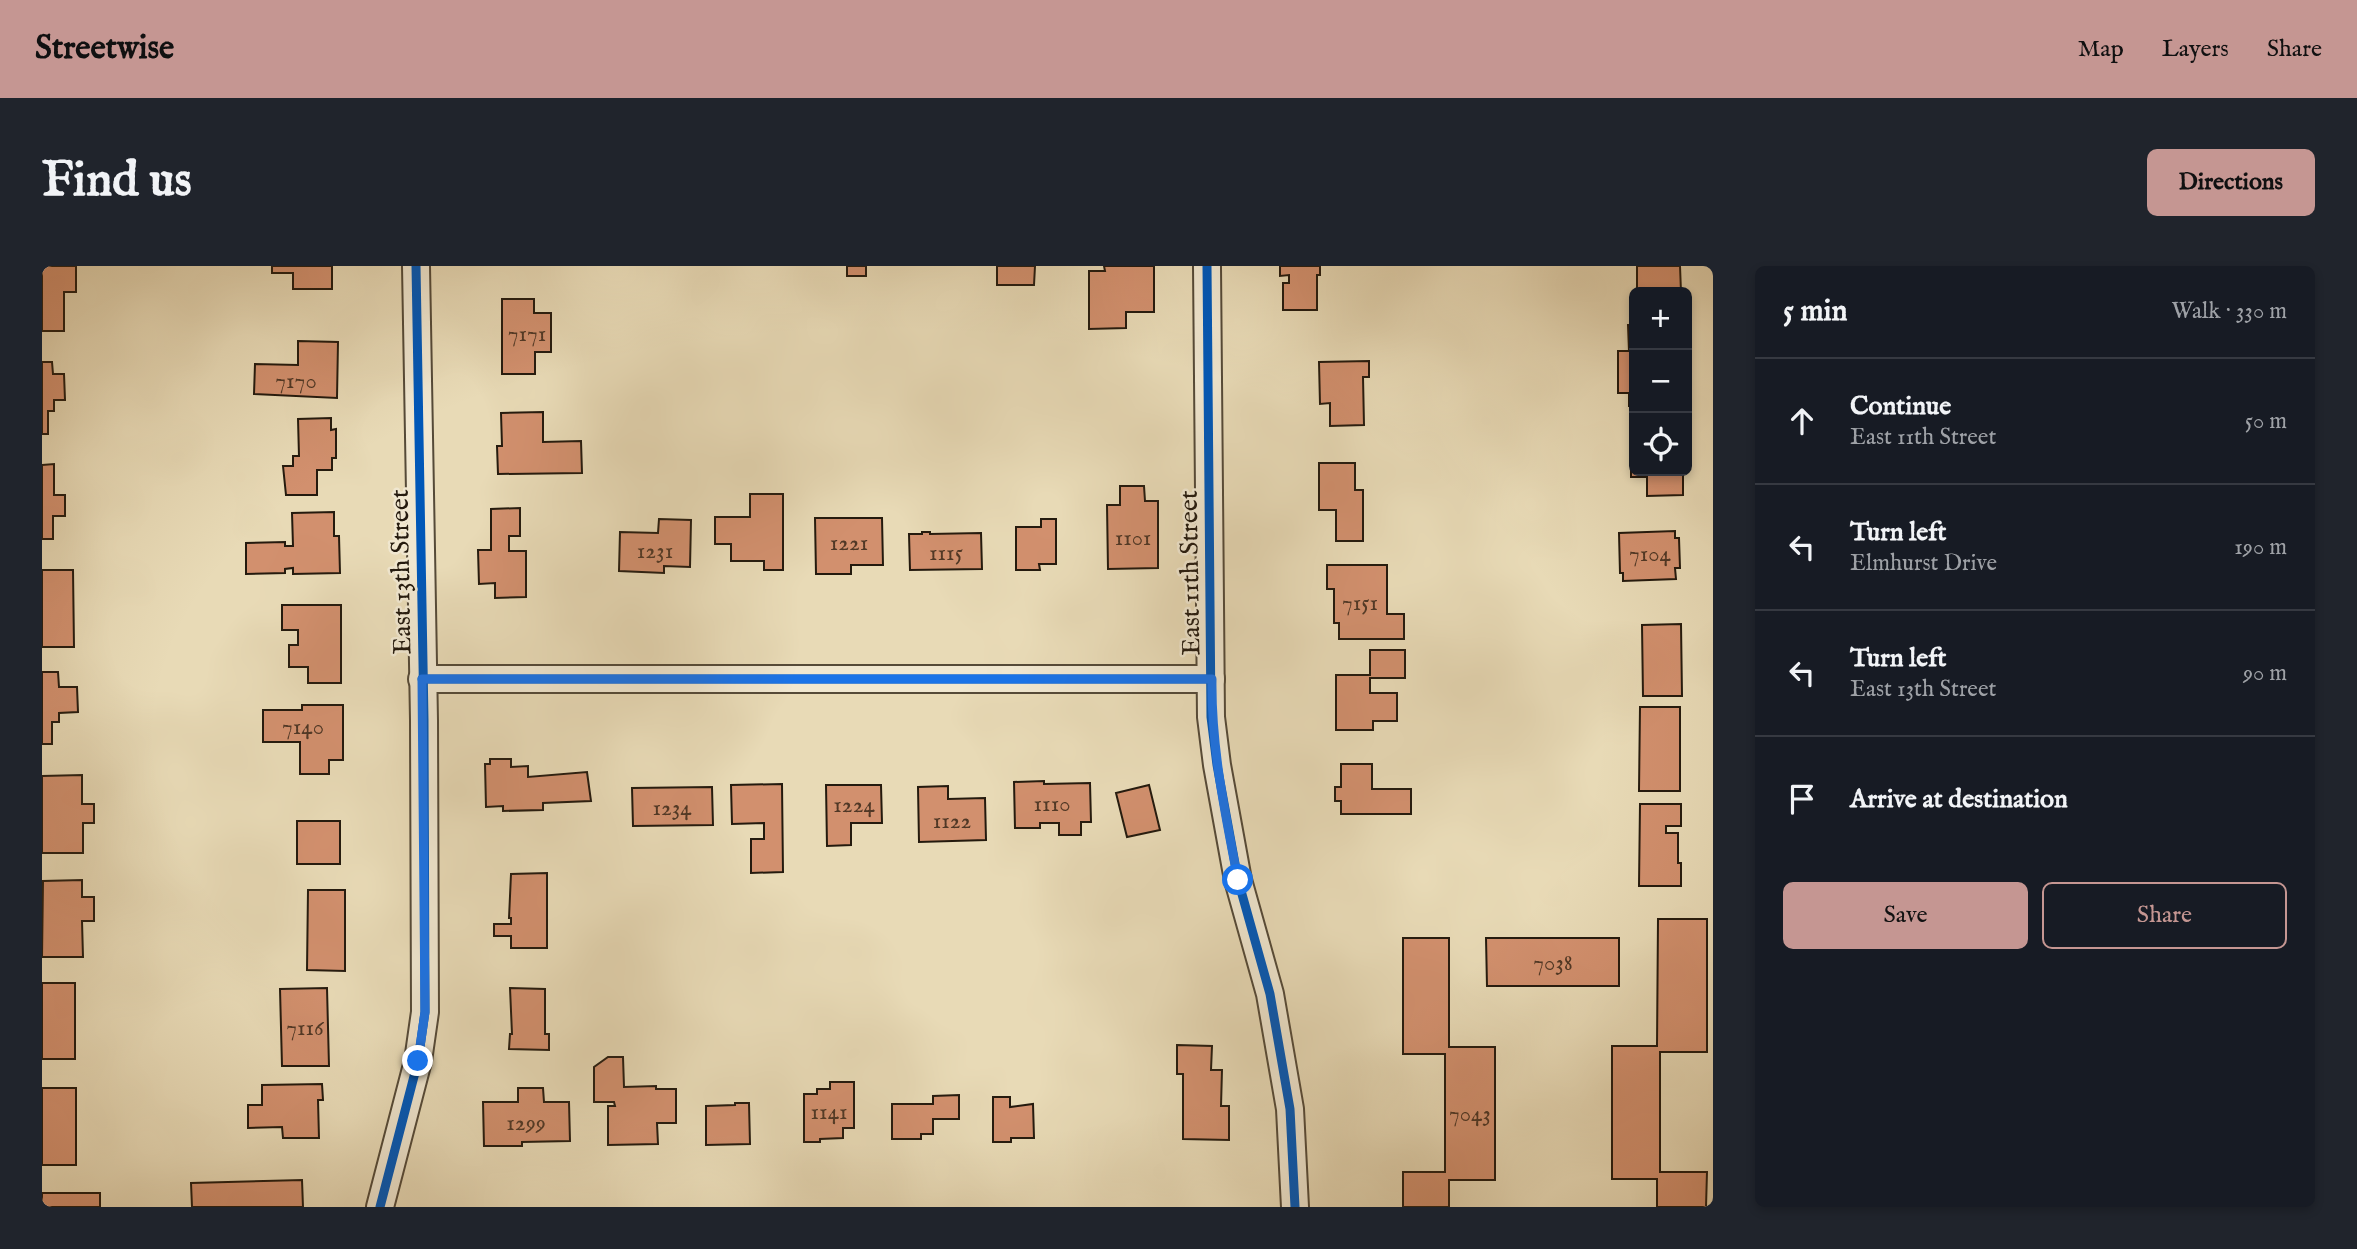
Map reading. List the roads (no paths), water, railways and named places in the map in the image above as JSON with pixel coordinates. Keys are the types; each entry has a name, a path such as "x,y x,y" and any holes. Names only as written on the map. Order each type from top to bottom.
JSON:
{"street":[{"name":"East 13th Street","path":"380,1207 418,1061 425,1012 416,266"},
{"name":"East 11th Street","path":"1207,266 1211,717 1238,880 1270,994 1290,1109 1295,1207"},
{"path":"422,679 1212,679"}]}
